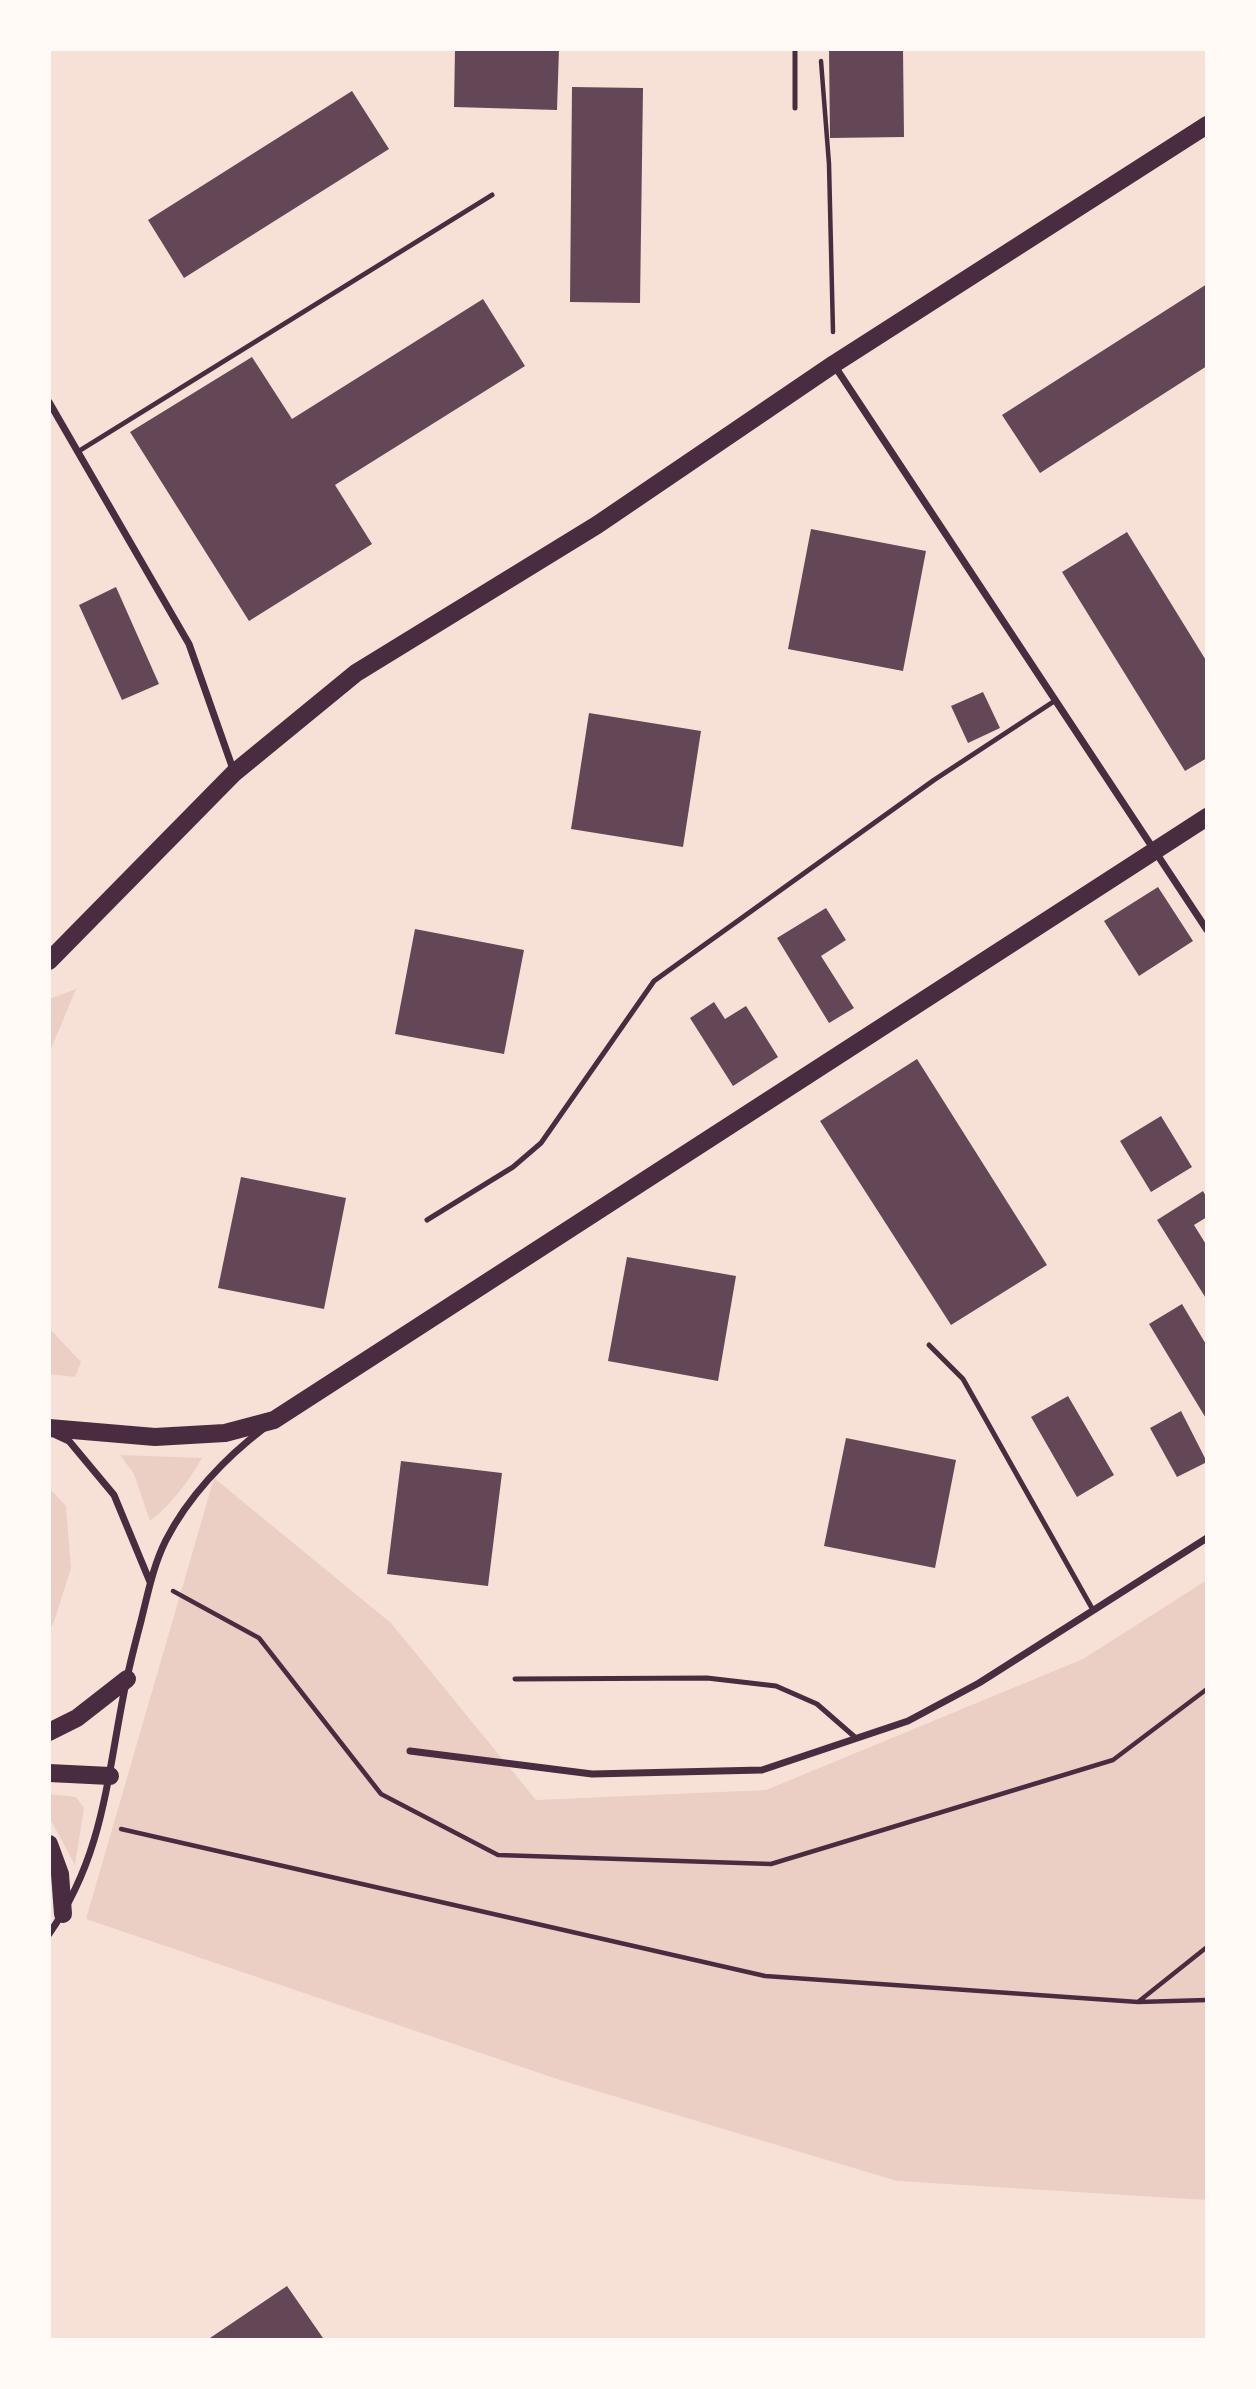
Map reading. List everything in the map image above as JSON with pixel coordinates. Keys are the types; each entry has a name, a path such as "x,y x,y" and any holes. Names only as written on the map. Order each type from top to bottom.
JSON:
{"main road":[{"path":"49,961 234,773 356,673 597,525 834,364 1207,125"},
{"path":"49,1430 155,1437 225,1433 274,1420 1207,817"},
{"path":"49,1732 77,1718 127,1679"},
{"path":"49,1773 110,1776"},
{"path":"49,1844 60,1874 63,1914"}],"street":[{"path":"834,364 1207,930"},
{"path":"49,402 189,645 234,773"},
{"path":"49,1934 63,1914 83,1875 99,1824 127,1679 150,1582 166,1541 198,1492 249,1440 274,1420"},
{"path":"49,1430 69,1441 114,1495 150,1582"},
{"path":"410,1751 592,1774 762,1770 908,1721 979,1684 1207,1538"}],"lane":[{"path":"795,49 795,108"},
{"path":"79,452 492,195"},
{"path":"427,1220 513,1167 541,1143 654,981 934,780 1056,699"},
{"path":"929,1345 963,1379 1093,1610"},
{"path":"515,1679 707,1678 776,1686 817,1704 856,1738"}],"path":[{"path":"820,49 829,164 834,364"},
{"path":"150,1582 167,1588 259,1638 381,1794 498,1855 771,1864 1113,1760 1207,1689"},
{"path":"99,1824 765,1976 1138,2002 1207,2000"},
{"path":"1138,2002 1207,1947"}],"shaded area":[{"path":"76,989 49,1054 49,999"},
{"path":"49,1328 81,1362 75,1377 49,1374"},
{"path":"120,1455 202,1458 179,1492 150,1521 134,1474"},
{"path":"214,1478 391,1623 536,1800 766,1790 1083,1659 1207,1580 1207,2200 897,2181 560,2080 86,1919"},
{"path":"49,1488 66,1506 71,1568 49,1630"},
{"path":"49,1794 76,1797 84,1808 75,1865 49,1817"}],"building":[{"path":"455,49 559,49 557,110 454,107"},
{"path":"829,49 903,49 904,137 830,138"},
{"path":"572,87 643,88 640,303 570,302"},
{"path":"352,91 389,149 184,278 148,220"},
{"path":"1207,284 1207,366 1040,473 1002,415"},
{"path":"483,299 525,366 335,485 372,544 249,621 130,432 252,357 292,419"},
{"path":"811,529 926,551 903,671 788,649"},
{"path":"1127,532 1207,662 1207,758 1185,771 1062,572"},
{"path":"116,587 159,684 122,700 79,605"},
{"path":"983,692 1000,728 968,743 951,706"},
{"path":"589,713 701,731 683,847 571,829"},
{"path":"1158,887 1193,941 1139,976 1104,921"},
{"path":"826,908 846,940 821,956 854,1008 829,1023 777,938"},
{"path":"415,929 524,950 504,1054 395,1034"},
{"path":"714,1002 725,1019 746,1006 778,1057 733,1086 690,1018"},
{"path":"917,1059 1047,1265 951,1325 820,1121"},
{"path":"1161,1116 1192,1167 1151,1192 1120,1141"},
{"path":"241,1177 346,1198 324,1309 218,1288"},
{"path":"1203,1191 1207,1198 1207,1217 1194,1225 1207,1246 1207,1300 1157,1220"},
{"path":"627,1257 736,1276 718,1381 608,1361"},
{"path":"1182,1304 1207,1346 1207,1420 1149,1324"},
{"path":"1068,1396 1114,1475 1077,1497 1031,1417"},
{"path":"1181,1411 1207,1462 1177,1477 1150,1428"},
{"path":"846,1438 956,1460 935,1568 824,1546"},
{"path":"401,1461 502,1473 488,1586 387,1574"},
{"path":"287,2286 323,2338 207,2340"}]}
